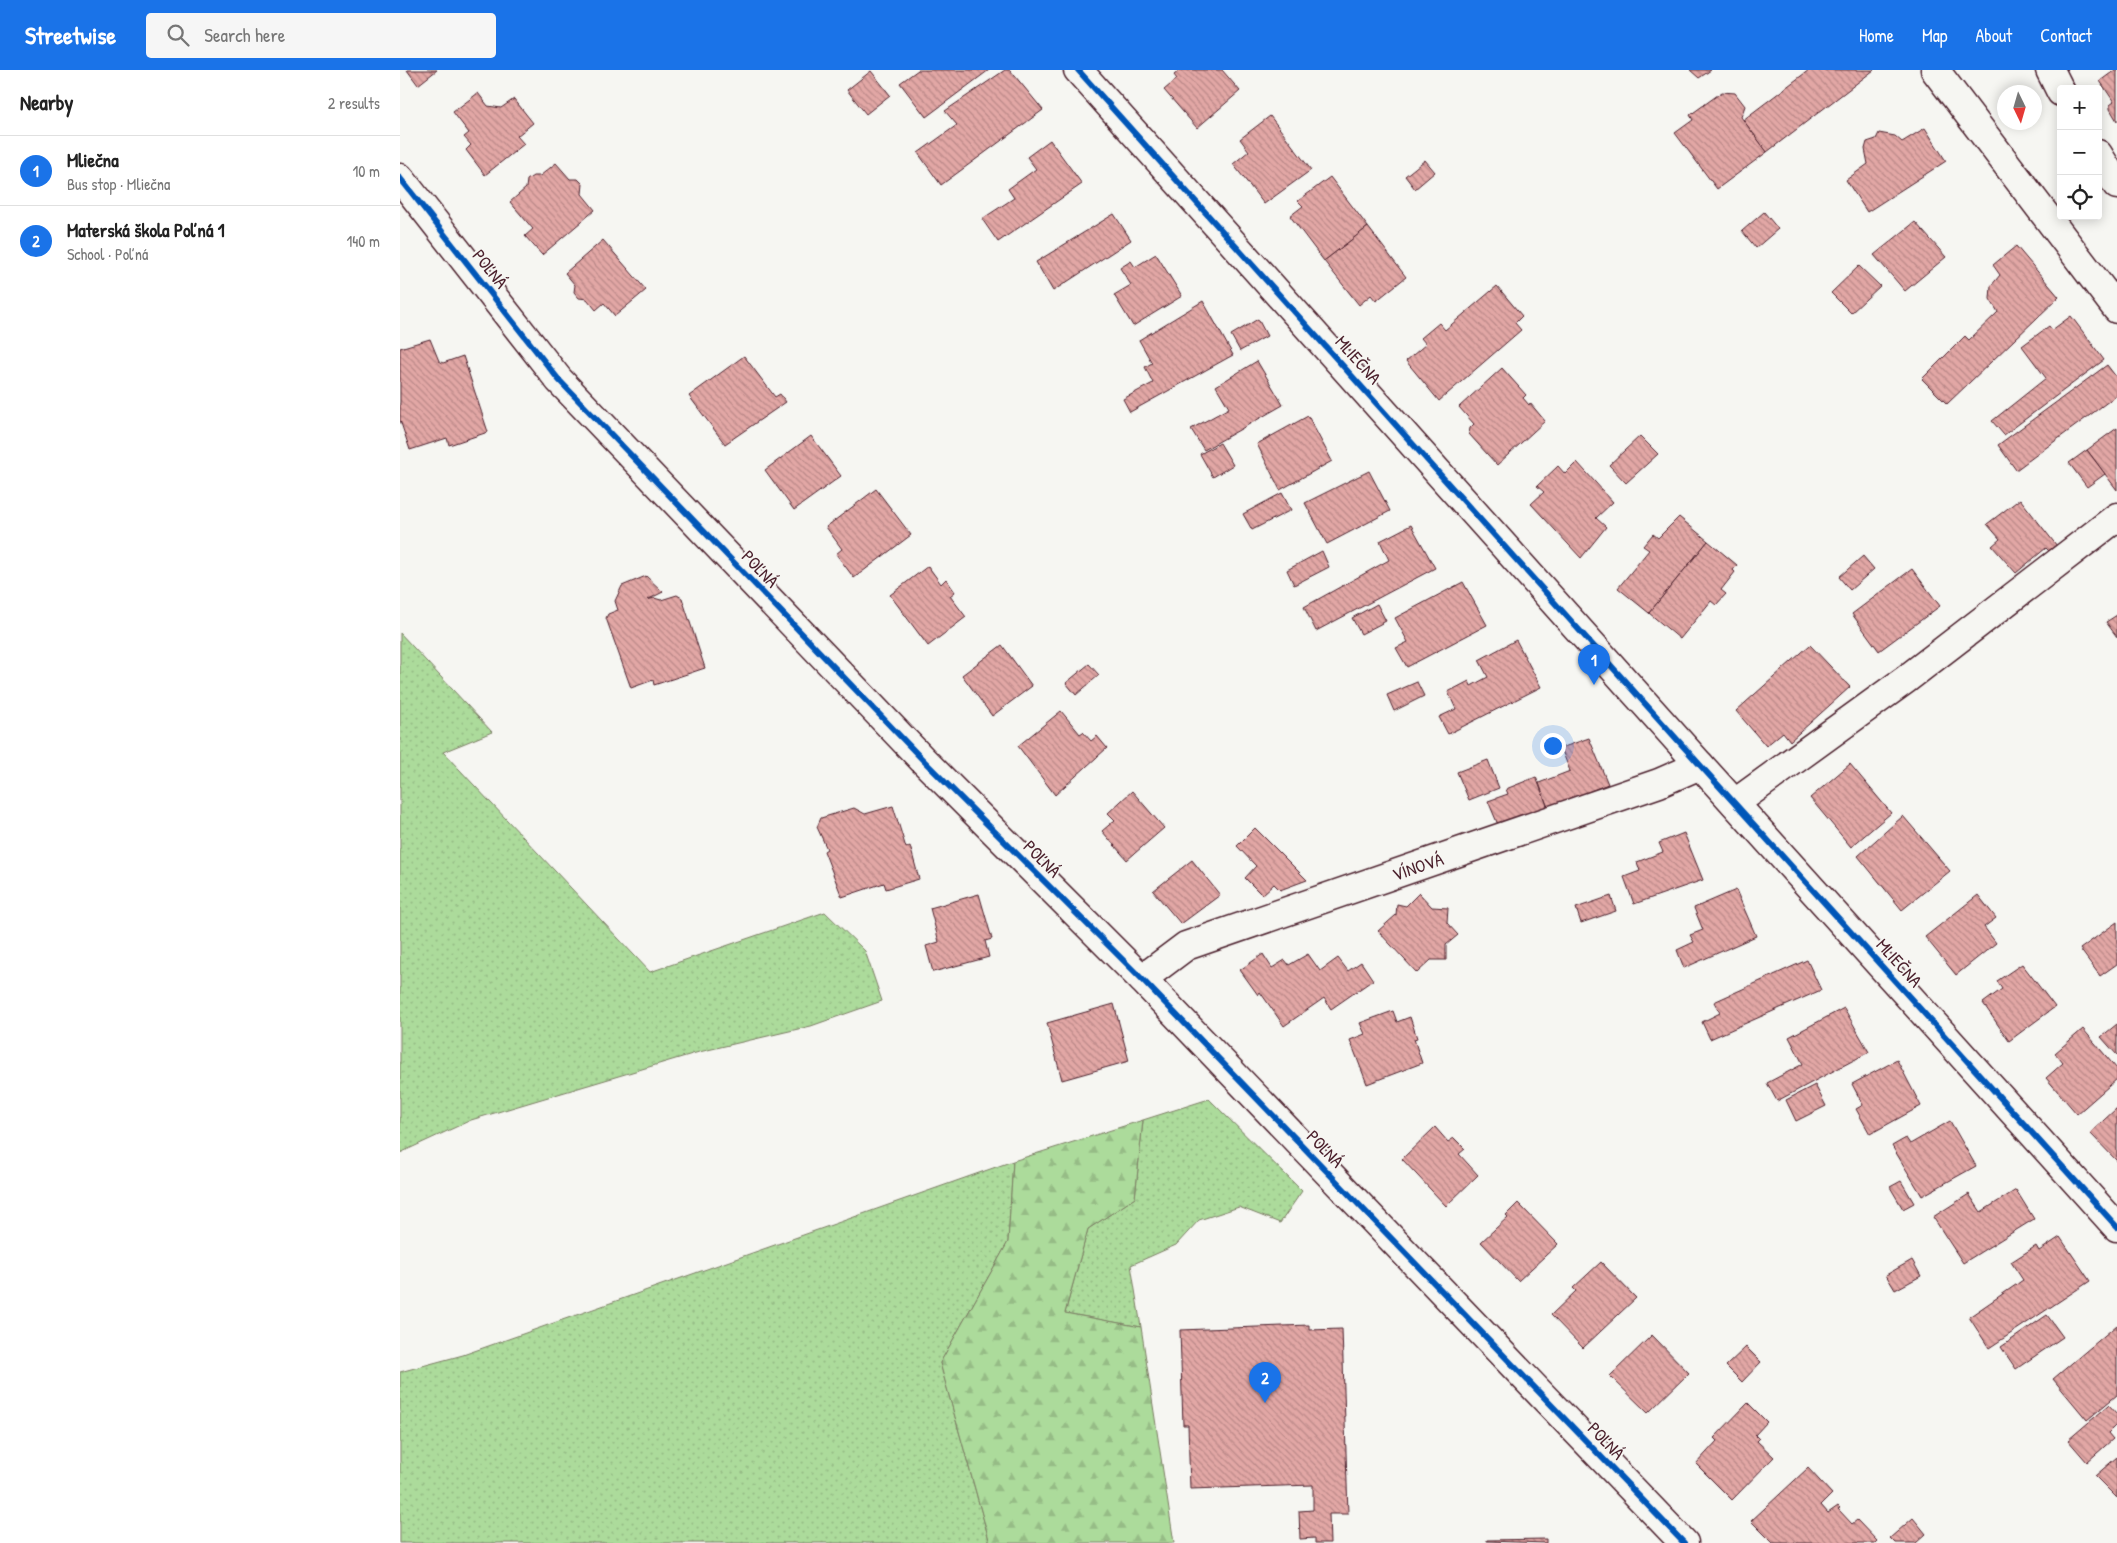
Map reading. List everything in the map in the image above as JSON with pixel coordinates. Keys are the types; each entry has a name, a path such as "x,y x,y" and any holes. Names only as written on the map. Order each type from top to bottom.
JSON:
{"street":[{"name":"MLIEČNA","path":"1078,70 1700,765 2117,1227"},
{"path":"1934,70 2117,309"},
{"path":"2050,70 2058,85"},
{"path":"2102,161 2117,186"},
{"name":"POĽNÁ","path":"400,178 559,380 923,760 1142,979 1684,1543"},
{"path":"1735,803 1905,680 2117,517"},
{"name":"VÍNOVÁ","path":"1142,979 1186,946 1659,783 1700,765"}],"green space":[{"path":"400,633 492,732 443,752 650,972 825,912 865,951 882,1001 811,1026 699,1052 471,1120 400,1153"},
{"path":"1209,1099 1302,1191 1280,1223 1239,1207 1199,1220 1176,1245 1131,1265 1141,1327 1065,1313 1088,1229 1135,1198 1143,1120"},
{"path":"1143,1120 1135,1198 1088,1229 1065,1313 1141,1327 1174,1543 990,1543 940,1363 1008,1242 1013,1161"},
{"path":"1013,1161 1008,1242 940,1363 990,1543 400,1543 400,1372 463,1355"}],"building":[{"path":"407,70 437,70 418,85"},
{"path":"918,70 989,70 926,117 900,83"},
{"path":"1005,70 1010,70 1043,110 941,185 918,153 957,125 945,111"},
{"path":"1180,70 1222,70 1240,91 1197,128 1164,90 1177,79 1174,75"},
{"path":"1690,70 1711,70 1699,78"},
{"path":"1809,70 1874,70 1767,152 1743,120"},
{"path":"2117,70 2117,121 2110,109 2110,105 2114,102 2100,81"},
{"path":"871,71 890,95 866,114 847,90"},
{"path":"1722,92 1735,93 1745,106 1741,117 1767,152 1717,189 1675,133 1693,120 1690,115"},
{"path":"478,93 488,106 501,108 514,99 533,123 517,136 524,144 485,175 466,150 471,145 464,137 469,133 453,112"},
{"path":"1270,116 1311,170 1264,204 1233,164 1249,151 1240,139"},
{"path":"1925,128 1946,161 1867,212 1846,180 1868,164 1865,149 1867,142 1876,139 1879,133 1895,136 1902,142"},
{"path":"1050,140 1082,184 998,242 982,219 1014,198 1008,189 1036,169 1027,157"},
{"path":"1425,160 1435,172 1415,189 1405,176"},
{"path":"556,163 570,179 578,179 583,184 582,194 595,210 542,255 525,236 533,229 510,202 526,188 527,180 533,176 540,176"},
{"path":"1330,177 1368,227 1324,261 1290,216 1303,206 1298,201"},
{"path":"1764,212 1778,229 1756,248 1742,231"},
{"path":"1114,214 1131,240 1053,291 1036,262"},
{"path":"1915,222 1946,257 1905,291 1874,255"},
{"path":"1368,227 1406,277 1376,301 1371,295 1359,305 1324,261"},
{"path":"603,240 646,290 615,316 604,303 596,310 587,299 579,298 574,292 575,285 565,273"},
{"path":"2016,246 2059,297 1947,404 1922,379 1965,336 1969,340 1998,312 1990,299 1991,286 2000,275 1993,265"},
{"path":"1156,254 1182,296 1133,326 1114,295 1131,285 1120,268 1131,261 1135,267"},
{"path":"1859,266 1880,286 1851,313 1831,293"},
{"path":"1497,286 1522,316 1515,323 1521,330 1439,401 1406,361 1426,344 1421,338 1439,323 1445,330"},
{"path":"1203,301 1233,355 1130,412 1123,399 1153,383 1145,367 1152,363 1139,340"},
{"path":"2071,316 2104,360 2004,435 1992,421 2046,378 2022,346 2049,326 2052,330"},
{"path":"1258,319 1267,336 1240,351 1231,335"},
{"path":"430,339 439,361 443,363 463,356 488,432 449,445 447,438 410,450 400,420 400,348"},
{"path":"744,356 775,397 780,394 786,402 725,444 689,396"},
{"path":"1257,361 1283,405 1204,450 1191,429 1229,408 1216,386"},
{"path":"2107,365 2117,378 2117,395 2016,470 1998,445"},
{"path":"1502,368 1526,395 1523,398 1529,405 1530,403 1545,421 1497,465 1469,434 1470,428 1474,424 1459,407"},
{"path":"1308,416 1332,461 1280,490 1257,444"},
{"path":"2117,428 2117,490 2087,450"},
{"path":"811,436 841,476 794,510 765,470"},
{"path":"1640,436 1658,454 1626,483 1609,465"},
{"path":"1220,443 1233,465 1213,477 1200,454"},
{"path":"2087,450 2105,474 2087,487 2069,463"},
{"path":"1577,462 1613,502 1596,518 1606,527 1581,558 1531,504 1544,492 1537,486 1558,466 1565,474"},
{"path":"1369,471 1390,511 1327,544 1305,503"},
{"path":"876,489 911,535 854,578 836,554 842,549 826,527"},
{"path":"1282,493 1291,510 1252,530 1243,514"},
{"path":"2020,499 2057,546 2050,552 2046,548 2016,573 1992,546 2000,539 1987,524"},
{"path":"1679,517 1708,541 1649,613 1618,588 1649,550 1643,546 1653,534 1658,538"},
{"path":"1411,525 1435,568 1316,631 1304,607 1389,560 1380,541"},
{"path":"1708,541 1737,565 1733,570 1735,572 1721,590 1726,594 1716,605 1711,601 1680,639 1649,613"},
{"path":"1322,551 1329,567 1294,585 1287,570"},
{"path":"1863,556 1874,569 1850,590 1839,577"},
{"path":"928,566 941,584 946,579 955,592 950,596 966,617 928,646 890,595"},
{"path":"1912,569 1940,606 1879,651 1852,614"},
{"path":"646,576 663,592 647,600 654,598 661,600 677,595 682,598 705,668 654,685 653,680 631,688 606,618 608,614 618,610 615,601 622,586"},
{"path":"1463,582 1487,625 1407,667 1396,648 1408,642 1395,618"},
{"path":"1377,604 1386,621 1361,634 1352,618"},
{"path":"2117,615 2117,637 2106,622"},
{"path":"1516,640 1541,687 1448,734 1439,717 1456,709 1448,692 1469,681 1471,686 1488,677 1479,660"},
{"path":"1002,645 1032,686 992,716 962,675"},
{"path":"1810,645 1850,687 1790,741 1783,732 1766,746 1736,711"},
{"path":"1089,664 1099,675 1076,695 1066,683"},
{"path":"1417,682 1424,696 1394,711 1387,695"},
{"path":"1061,711 1080,734 1083,732 1091,741 1097,736 1107,748 1055,795 1018,746"},
{"path":"1589,738 1608,784 1548,808 1539,783 1570,771 1561,748"},
{"path":"1488,760 1499,788 1469,800 1457,772"},
{"path":"1850,764 1891,813 1851,847 1810,798"},
{"path":"1536,777 1548,808 1499,827 1488,801 1508,794 1506,789"},
{"path":"1132,791 1164,828 1127,860 1102,831 1115,820 1108,813"},
{"path":"893,806 906,848 910,846 919,879 886,889 884,883 842,897 824,851 827,849 817,827 821,818 854,808 865,814"},
{"path":"1903,816 1950,871 1902,910 1858,856"},
{"path":"1255,828 1307,880 1280,890 1274,884 1262,895 1245,878 1256,866 1237,846"},
{"path":"1684,833 1703,880 1634,904 1624,877 1640,871 1637,862 1663,852 1659,843"},
{"path":"1192,860 1220,895 1181,924 1153,891"},
{"path":"1736,890 1756,936 1684,968 1677,950 1694,942 1690,935 1703,930 1694,908"},
{"path":"1419,893 1432,907 1448,908 1447,923 1458,935 1446,945 1446,960 1431,960 1417,973 1378,931 1396,915 1397,904 1406,906"},
{"path":"979,894 992,939 985,941 989,957 933,972 926,946 939,942 930,908"},
{"path":"1978,895 1996,918 1984,927 1996,943 1956,975 1925,937"},
{"path":"1611,896 1616,911 1581,923 1576,908"},
{"path":"2117,922 2117,964 2100,976 2080,949"},
{"path":"1263,954 1272,968 1285,960 1289,965 1308,954 1320,971 1338,958 1348,971 1361,962 1373,980 1331,1009 1324,998 1284,1026 1260,992 1258,995 1240,970"},
{"path":"1807,960 1821,990 1710,1039 1702,1022 1720,1013 1714,1002"},
{"path":"2022,964 2055,1007 2009,1041 1983,1003 2002,989 1997,981"},
{"path":"1114,1004 1129,1061 1062,1080 1047,1023"},
{"path":"1844,1008 1869,1052 1777,1101 1767,1083 1803,1064 1789,1037"},
{"path":"1393,1011 1397,1022 1410,1017 1417,1038 1414,1039 1422,1063 1367,1084 1350,1040 1365,1034 1360,1023"},
{"path":"2117,1024 2117,1055 2101,1037"},
{"path":"2083,1029 2117,1069 2117,1079 2077,1114 2046,1078 2063,1063 2055,1053"},
{"path":"1897,1060 1921,1106 1870,1134 1856,1109 1863,1105 1852,1084"},
{"path":"1815,1085 1826,1106 1796,1121 1786,1100"},
{"path":"2117,1108 2117,1161 2090,1133"},
{"path":"1950,1121 1976,1166 1922,1196 1892,1146 1906,1138 1910,1144"},
{"path":"1435,1127 1448,1142 1454,1138 1465,1149 1459,1154 1478,1175 1446,1206 1402,1159"},
{"path":"1901,1181 1914,1203 1903,1209 1890,1187"},
{"path":"2016,1190 2034,1219 1963,1263 1933,1217 1969,1194 1981,1212"},
{"path":"1518,1203 1558,1244 1518,1281 1481,1242 1508,1217 1506,1215"},
{"path":"2060,1237 2090,1281 1989,1348 1969,1317 2023,1280 2011,1262 2036,1246 2039,1251"},
{"path":"1912,1260 1921,1276 1895,1290 1886,1275"},
{"path":"1601,1262 1636,1298 1583,1348 1551,1315 1576,1291 1573,1288"},
{"path":"2047,1315 2063,1337 2016,1369 2001,1347"},
{"path":"1309,1325 1309,1330 1342,1329 1348,1514 1329,1514 1330,1543 1315,1543 1315,1538 1300,1539 1299,1511 1313,1510 1313,1485 1190,1489 1188,1425 1183,1425 1180,1330"},
{"path":"2117,1325 2117,1395 2087,1420 2053,1379"},
{"path":"1652,1335 1689,1373 1648,1413 1610,1376"},
{"path":"1746,1347 1761,1362 1742,1382 1726,1366"},
{"path":"1748,1403 1767,1422 1755,1435 1759,1439 1757,1441 1774,1457 1732,1500 1696,1464 1717,1441 1714,1438"},
{"path":"2109,1405 2117,1414 2117,1424 2108,1433 2113,1439 2087,1462 2068,1440"},
{"path":"2117,1457 2117,1498 2095,1476"},
{"path":"1808,1468 1832,1494 1821,1505 1828,1513 1838,1506 1840,1508 1838,1509 1852,1524 1857,1520 1877,1541 1875,1543 1773,1543 1751,1521"},
{"path":"1913,1518 1926,1534 1916,1543 1895,1543 1890,1538"},
{"path":"1546,1539 1546,1543 1487,1541 1487,1540"}],"cycle path":[{"path":"1078,70 1700,765 2117,1227"},
{"path":"400,178 559,380 923,760 1142,979 1684,1543"}],"place":[{"name":"Mliečna","path":"1594,685"},
{"name":"Materská škola Poľná 1","path":"1265,1403"}]}
